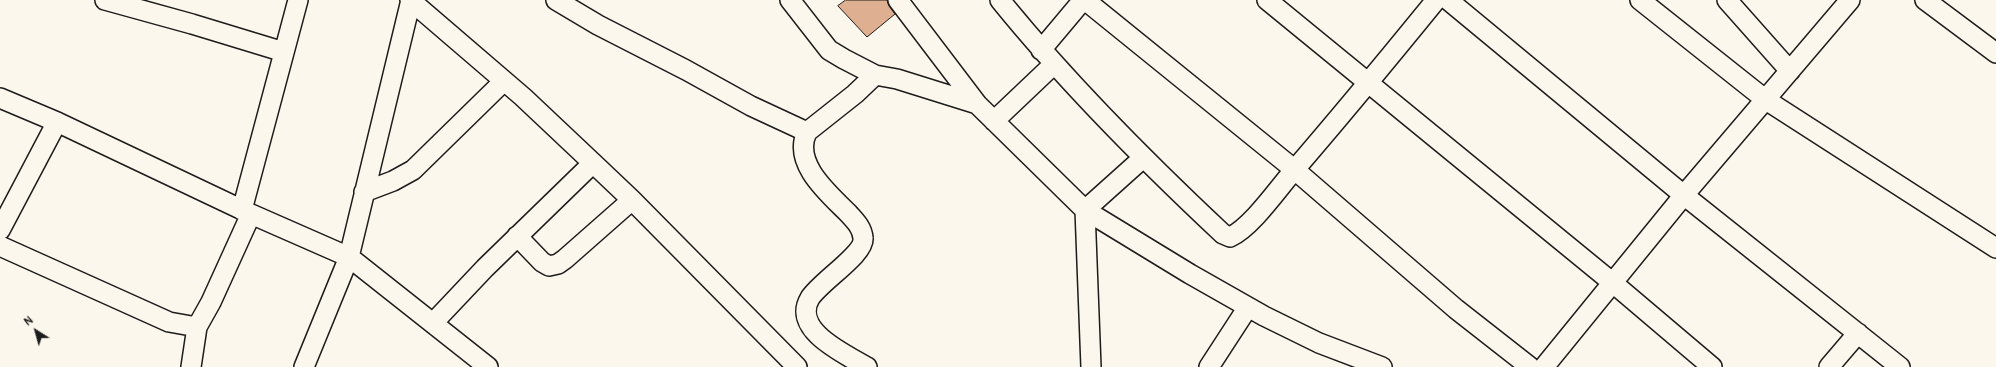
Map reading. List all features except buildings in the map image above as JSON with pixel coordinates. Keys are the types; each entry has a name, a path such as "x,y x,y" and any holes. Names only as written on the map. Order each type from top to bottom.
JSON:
{"street":[{"path":"105,0 192,24 284,52"},
{"path":"191,367 197,327 211,302 246,212 284,52 298,0"},
{"path":"304,367 349,257 411,0 504,81 632,200 797,367"},
{"path":"556,0 598,25 686,70 751,106 807,132"},
{"path":"790,0 829,50 844,59 875,75 897,79 977,104"},
{"path":"898,0 977,104 1085,210 1190,274 1248,307 1319,343 1382,367"},
{"path":"1000,0 1041,50 1143,158 1223,234 1230,237 1240,233 1295,170 1368,84 1436,0"},
{"path":"1041,50 1084,0 1295,170 1456,308 1530,367"},
{"path":"1267,0 1613,283 1712,367"},
{"path":"1448,0 1684,196 1900,367"},
{"path":"1640,0 1766,100 1996,248"},
{"path":"1727,0 1790,71"},
{"path":"1544,367 1684,196 1850,0"},
{"path":"1925,0 1996,53"},
{"path":"994,121 1054,64"},
{"path":"867,367 821,338 809,325 806,318 806,306 811,297 832,274 852,258 863,244 863,238 861,227 821,184 810,168 803,153 803,140 807,132 875,75"},
{"path":"364,192 393,181 413,170 504,81"},
{"path":"0,98 57,122 246,212 349,257 488,367"},
{"path":"0,230 57,122"},
{"path":"1085,210 1143,158"},
{"path":"433,323 517,236 593,164"},
{"path":"517,236 542,262 549,266 554,266 565,259 632,200"},
{"path":"1085,210 1091,367"},
{"path":"0,246 169,322 197,327"},
{"path":"1209,367 1248,307"},
{"path":"1829,367 1858,333"}]}
